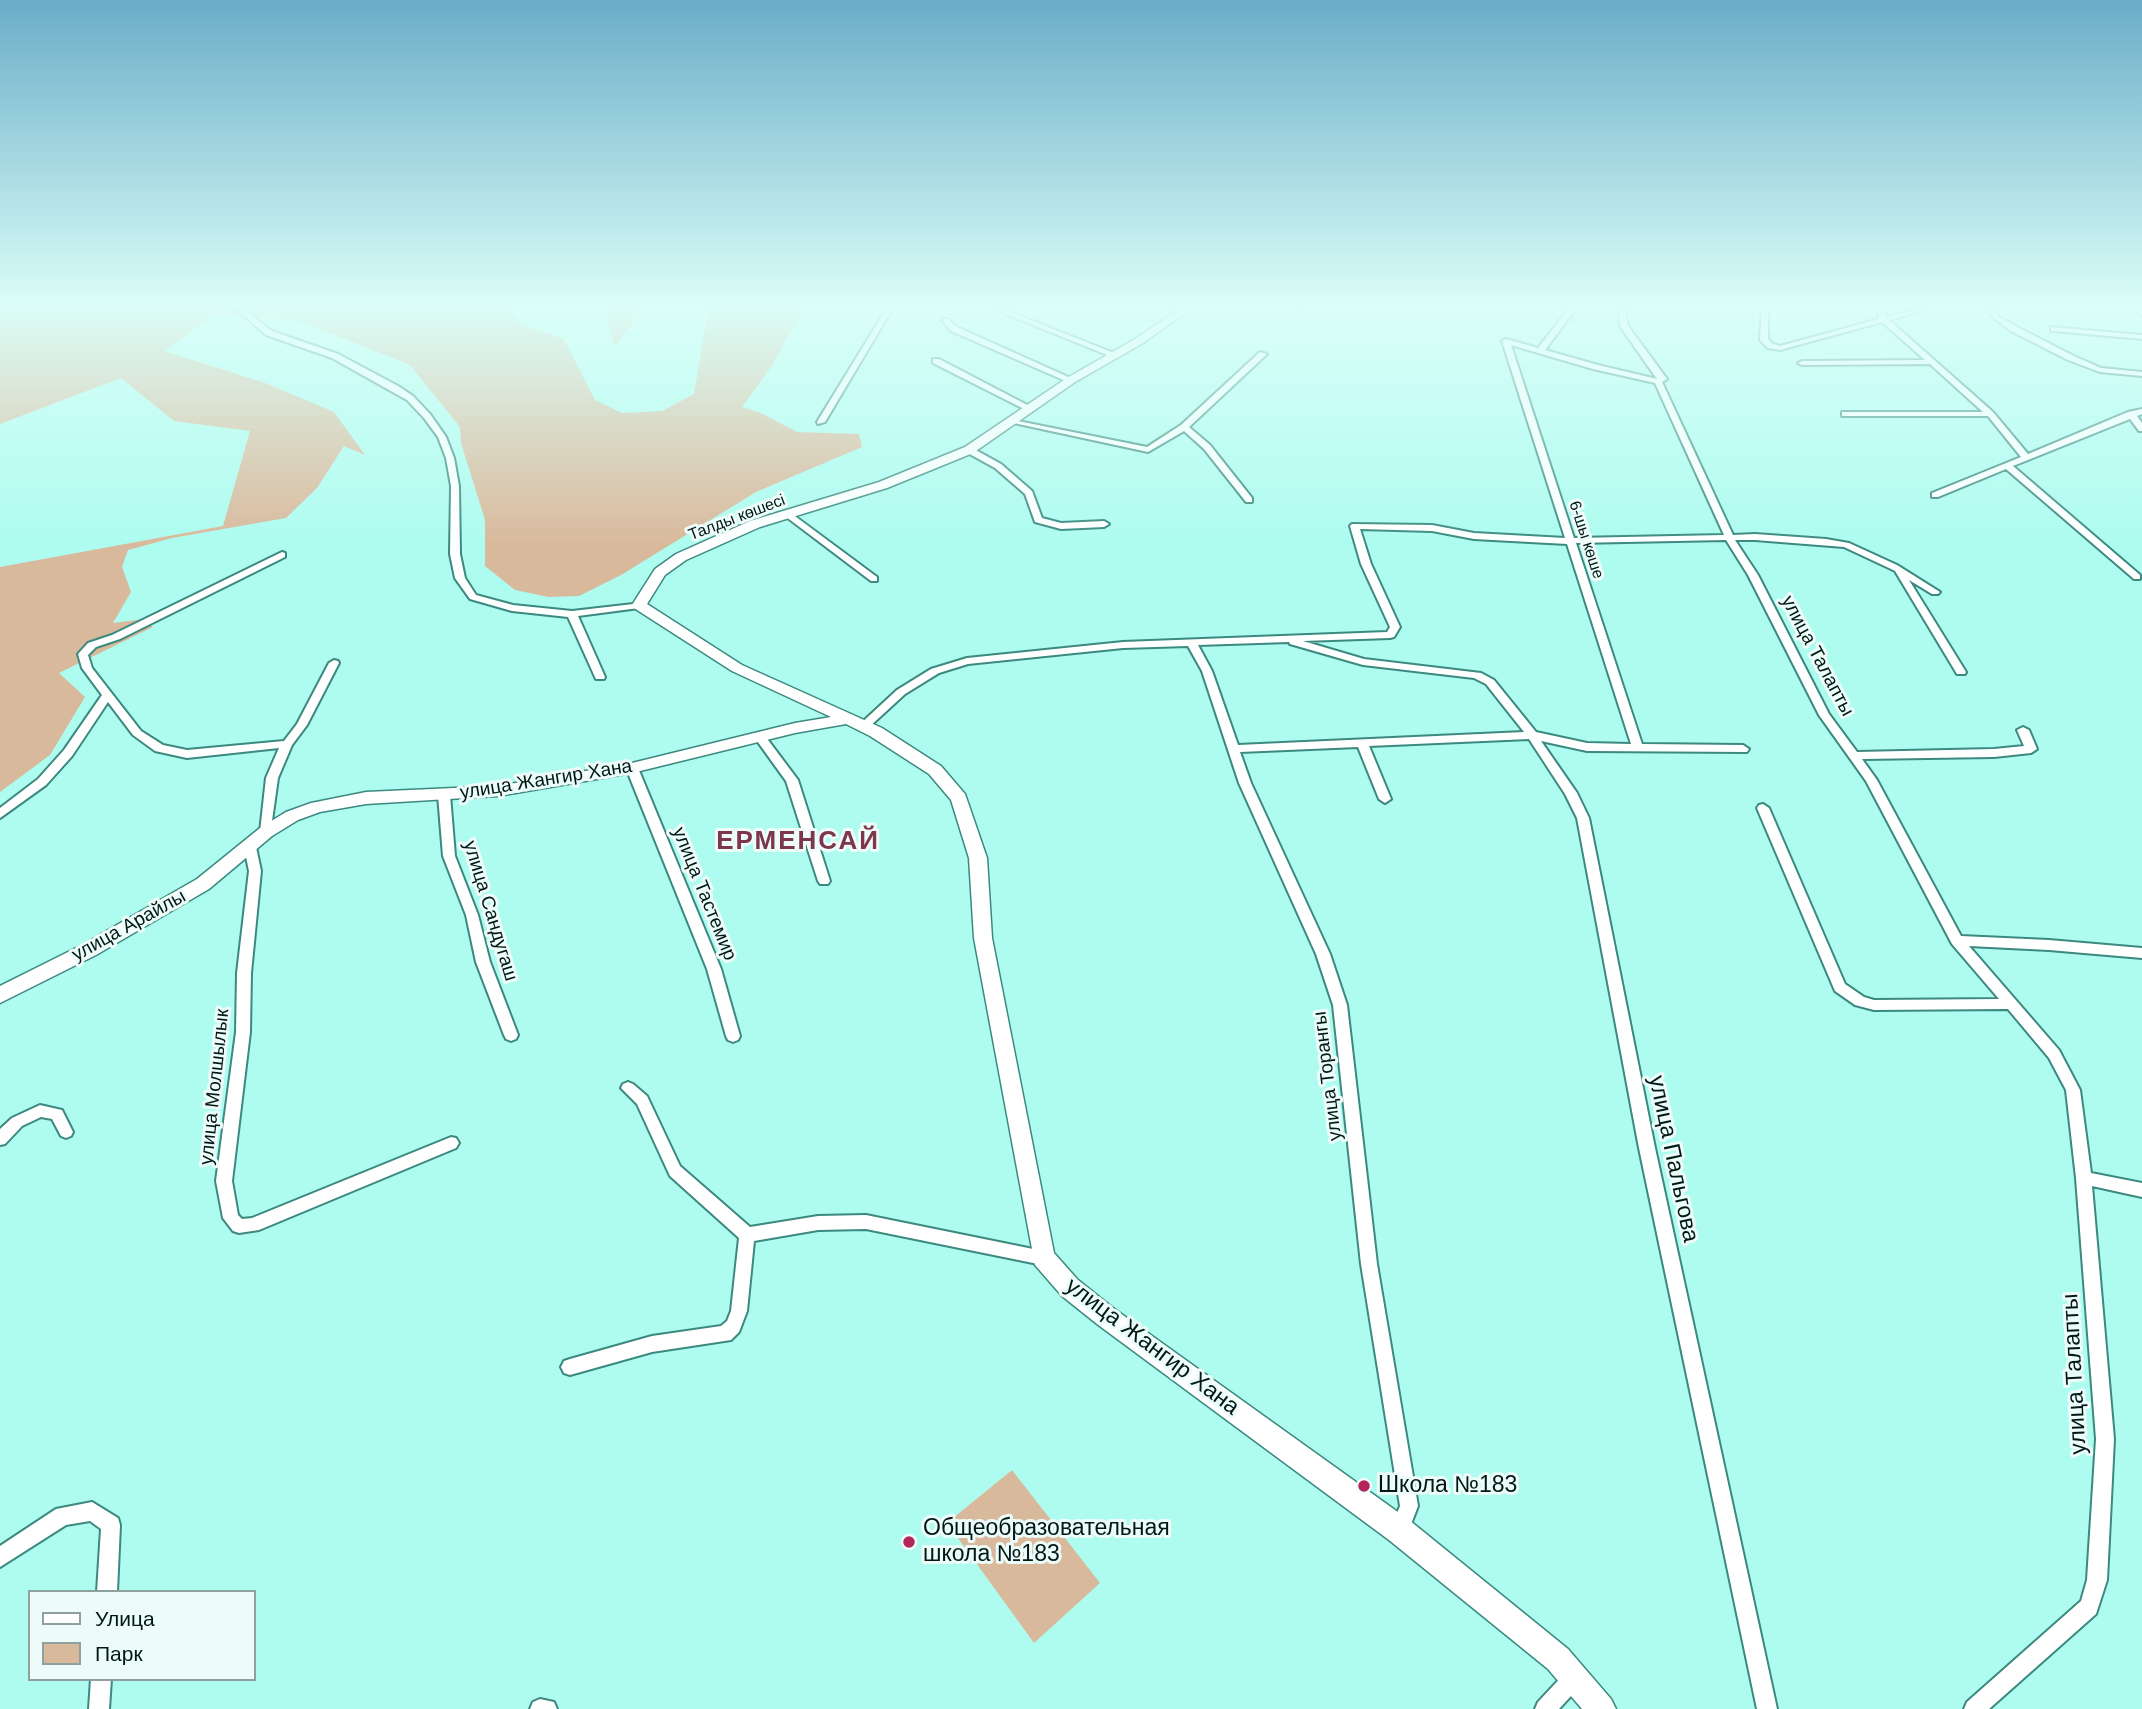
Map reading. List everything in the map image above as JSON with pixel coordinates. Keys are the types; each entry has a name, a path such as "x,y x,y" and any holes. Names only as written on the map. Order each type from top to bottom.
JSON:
{"street":[{"path":"391,386 410,398 442,437 450,458 455,486 455,554 460,578 473,597 512,608 572,614 639,605 737,668 857,723 935,771 959,798 973,834 992,989 1043,1258 866,1222 818,1223 747,1235"},
{"path":"821,422 843,386"},
{"path":"985,386 1031,409"},
{"name":"Талды көшесі","path":"639,605 660,572 708,543 788,514 883,485 969,450 1063,386"},
{"path":"1013,422 1148,450 1184,427 1229,386"},
{"name":"6-шы көше","path":"1520,386 1638,748"},
{"name":"улица Талапты","path":"1664,386 1731,538 1753,575 1824,715 1855,756 1885,803 1957,942 2054,1054 2073,1090 2084,1178 2105,1439 2097,1580 2090,1607 1974,1709"},
{"path":"1958,386 1990,414 2026,457"},
{"path":"1935,495 2142,411"},
{"path":"1844,414 1990,414"},
{"path":"2131,414 2142,429"},
{"path":"1184,427 1206,447 1249,500"},
{"path":"969,450 998,466 1029,493 1038,520 1061,526 1104,524"},
{"path":"2006,465 2137,577"},
{"path":"788,514 874,579"},
{"path":"857,723 935,671 967,661 1123,645 1390,635 1395,627 1366,564 1355,526 1432,528 1474,536 1570,540 1803,539 1846,545 1894,567 1935,592"},
{"path":"282,555 116,637 92,645 83,654 87,668 137,733 159,748 187,754 287,744"},
{"path":"1894,567 1907,582 1962,672"},
{"path":"572,614 600,677"},
{"name":"улица Пальгова","path":"1284,639 1363,662 1477,675 1490,682 1532,735 1571,793 1583,818 1647,1148 1767,1709"},
{"name":"улица Торангы","path":"1191,642 1207,671 1245,783 1323,954 1340,1005 1369,1264 1409,1506 1399,1530"},
{"path":"267,832 272,778 287,744 302,725 334,663"},
{"path":"0,814 42,782 68,753 107,695"},
{"name":"улица Жангир Хана","path":"250,847 292,816 338,802 498,791 632,768 795,728 857,723"},
{"path":"1855,756 1994,753 2032,749 2023,730"},
{"path":"1233,748 1532,735 1587,747 1743,749"},
{"path":"761,738 792,780 824,881"},
{"path":"1362,743 1385,799"},
{"name":"улица Тастемир","path":"632,768 714,969 733,1036"},
{"name":"улица Сандугаш","path":"444,795 449,856 472,915 483,961 512,1035"},
{"path":"1762,808 1840,987 1860,1001 1874,1005 2011,1004"},
{"name":"улица Арайлы","path":"0,995 89,950 203,884 250,847"},
{"name":"улица Молшылык","path":"250,847 255,871 244,973 243,1032 224,1181 231,1218 240,1226 253,1225 451,1143"},
{"path":"1957,942 2049,944 2142,953"},
{"path":"628,1088 642,1100 675,1171 747,1235"},
{"path":"0,1139 17,1122 40,1111 57,1114 66,1132"},
{"path":"2084,1178 2142,1190"},
{"path":"570,1367 652,1344 725,1334 733,1326 739,1311 747,1235"},
{"name":"улица Жангир Хана","path":"1043,1258 1070,1288 1105,1316 1399,1530 1575,1676 1601,1709"},
{"path":"0,1557 63,1516 92,1511 111,1525 107,1590"},
{"path":"1545,1709 1575,1676"},
{"path":"99,1709 101,1681"},
{"path":"540,1709 547,1709"}],"green space":[{"path":"0,386 101,386 0,424"},
{"path":"131,386 272,386 334,412 365,455 344,446 317,488 286,518 172,538 128,550 122,567 131,592 113,623 145,619 153,627 59,673 85,697 50,755 0,792 0,567 223,526 250,431 174,421"},
{"path":"427,386 588,386 595,400 622,413 662,411 694,394 695,386 757,386 742,407 761,413 797,432 859,434 862,447 756,492 621,575 579,596 549,597 515,590 485,566 485,520 461,443 460,427"},
{"path":"1012,1470 1100,1583 1034,1643 947,1523"}],"place":[{"name":"Школа №183","path":"1364,1486"},
{"name":"Общеобразовательная школа №183","path":"909,1542"}],"district":[{"name":"ЕРМЕНСАЙ","path":"798,842"}]}
